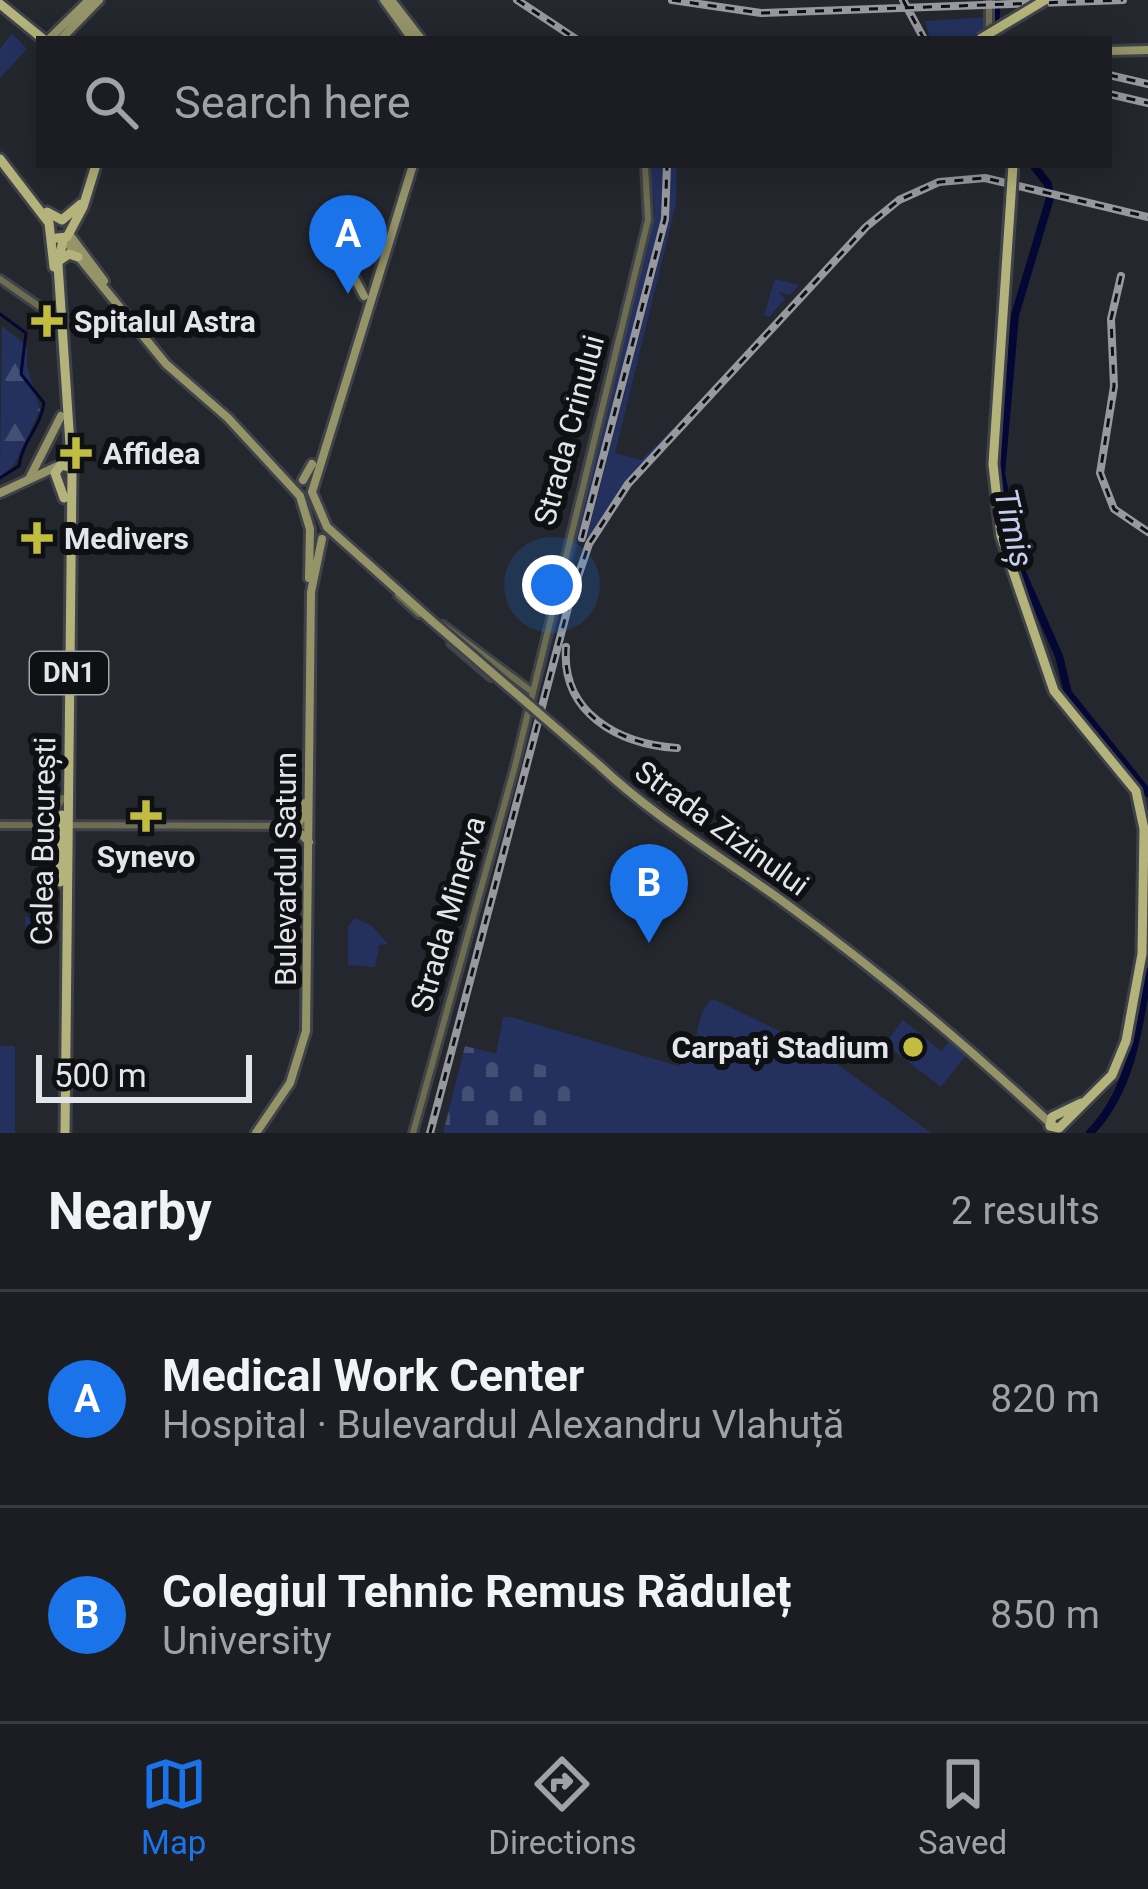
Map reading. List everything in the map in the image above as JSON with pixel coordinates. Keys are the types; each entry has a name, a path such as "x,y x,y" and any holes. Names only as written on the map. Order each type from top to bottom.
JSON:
{"main road":[{"path":"53,36 89,0"},
{"path":"54,36 99,0"},
{"path":"388,0 415,36"},
{"path":"989,36 1045,0"},
{"path":"0,4 46,36"},
{"path":"1112,50 1148,50"},
{"name":"DN1","path":"0,159 62,236 84,200 95,168"},
{"path":"298,494 307,485 364,296 409,168"},
{"path":"298,494 307,485 409,168"},
{"path":"1013,168 993,451 1001,536 1054,691 1136,790 1144,823 1142,954 1130,1028 1116,1069 1055,1127"},
{"path":"39,205 60,220 84,200"},
{"path":"62,236 167,358 232,415 284,475 307,485 325,532"},
{"path":"62,236 166,364 228,418 298,494"},
{"name":"Calea București","path":"62,236 58,265 64,826"},
{"name":"Calea București","path":"62,236 56,318 62,472 62,1133"},
{"path":"58,265 66,255 78,256"},
{"path":"353,278 364,296"},
{"path":"29,479 61,416"},
{"path":"0,493 29,479 62,472"},
{"name":"Bulevardul Saturn","path":"256,1133 294,1075 306,1031 311,592 310,530 298,494"},
{"path":"315,523 325,532 310,530 315,523"},
{"name":"Bulevardul Saturn","path":"311,592 325,532"},
{"name":"Strada Zizinului","path":"325,532 666,823 794,909 1055,1127"},
{"path":"310,795 303,818 293,826 310,844"}],"street":[{"path":"984,36 988,2"},
{"name":"Strada Crinului","path":"526,707 648,220 645,168"},
{"path":"0,279 56,318"},
{"name":"Strada Zizinului","path":"388,584 531,691"},
{"name":"Strada Zizinului","path":"388,584 526,707"},
{"name":"Strada Minerva","path":"413,1133 526,707"},
{"path":"40,826 56,816 63,797"},
{"path":"0,825 310,826"}],"green space":[{"path":"988,17 988,31 979,36 929,36 925,21"},
{"path":"12,33 27,49 0,78 0,49"},
{"path":"650,168 664,168 664,213 537,701 533,697 655,213"},
{"path":"671,168 677,168 676,204 615,453 641,460 711,392 618,495 579,568 665,236"},
{"path":"775,279 799,285 790,295 779,292 785,299 769,317 764,315"},
{"path":"2,326 27,346 27,366 40,410 14,465 0,477"},
{"path":"25,917 55,919 55,940 26,938"},
{"path":"354,918 371,925 388,944 379,945 375,967 348,965 348,927"},
{"path":"713,999 817,1049 931,1133 564,1133 577,1074 496,1054 503,1017 511,1017 678,1066 691,1052 702,1014"},
{"path":"903,1020 941,1051 949,1042 966,1055 941,1087 885,1044"},
{"path":"0,1046 15,1046 15,1133 0,1133"},
{"path":"465,1046 578,1074 564,1133 443,1133"}],"waterway":[{"name":"Timiș","path":"994,36 997,0"},
{"name":"Timiș","path":"1035,168 1048,184 1050,198 1015,315 1001,474 1021,570 1059,656 1068,693 1148,793"},
{"path":"0,314 26,333 21,374 44,403 19,466 0,478"},
{"name":"Timiș","path":"1090,1133 1124,1079 1148,972"}],"railway":[{"path":"517,0 571,36"},
{"path":"672,0 761,13 1123,0"},
{"path":"903,0 922,36"},
{"path":"1112,76 1148,84"},
{"path":"1112,95 1148,103"},
{"path":"582,538 665,219 667,168"},
{"path":"430,1133 570,600 589,544 628,484 866,227 899,200 939,182 985,178 1148,217"},
{"path":"1121,276 1111,319 1114,386 1100,473 1114,509 1148,532"},
{"path":"566,647 573,690 598,721 634,740 677,748"}],"place":[{"name":"Medical Work Center","path":"348,294"},
{"name":"Spitalul Astra","path":"47,321"},
{"name":"Affidea","path":"76,453"},
{"name":"Medivers","path":"37,538"},
{"name":"Synevo","path":"146,816"},
{"name":"Colegiul Tehnic Remus Răduleț","path":"649,943"},
{"name":"Carpați Stadium","path":"913,1047"}]}
